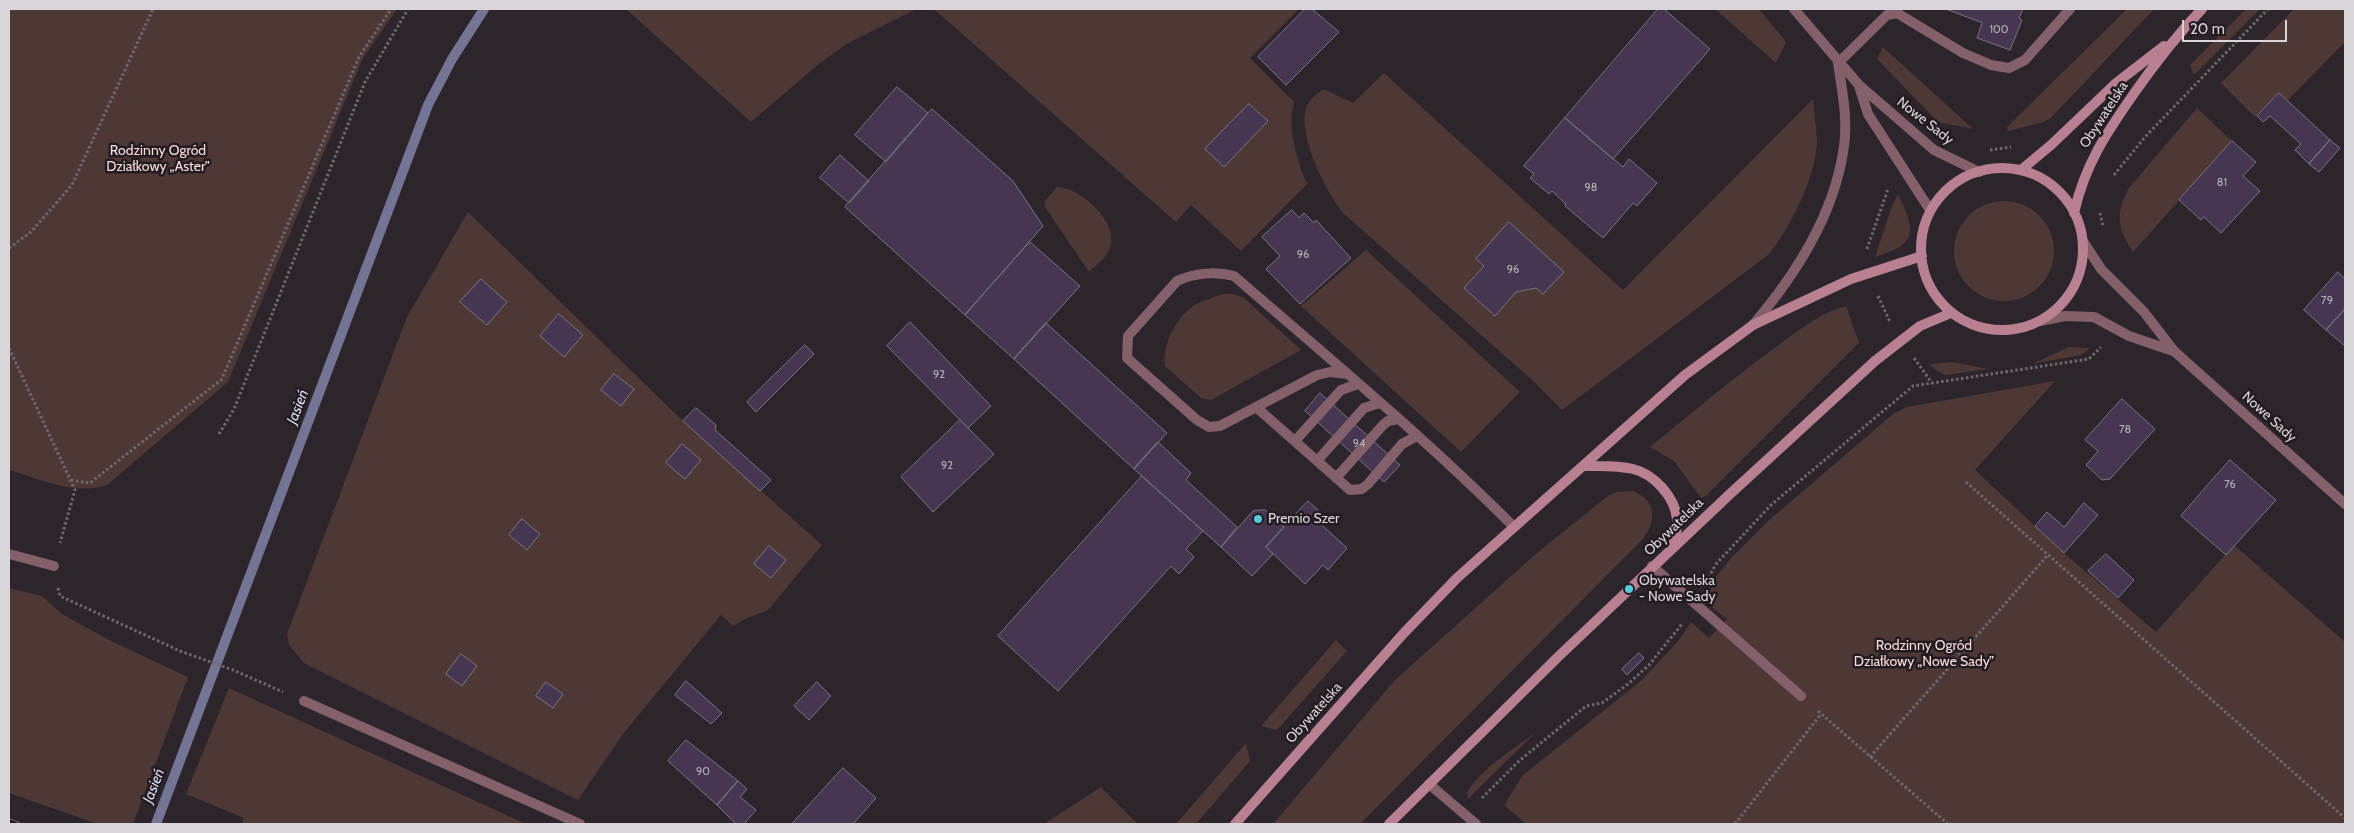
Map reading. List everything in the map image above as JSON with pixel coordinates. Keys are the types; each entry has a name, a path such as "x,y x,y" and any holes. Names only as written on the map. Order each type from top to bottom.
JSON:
{"main road":[{"name":"Obywatelska","path":"2021,170 2058,140 2115,84 2173,39 2202,9"},
{"name":"Obywatelska","path":"2074,213 2080,186 2092,157 2110,128 2173,39"},
{"path":"2002,169 2021,170 2043,179 2061,194 2074,213 2083,241 2082,265 2074,287 2059,307 2040,321 2018,329 1994,330 1971,325 1951,313 1935,296 1925,275 1922,256 1924,228 1930,210 1946,191 1962,179 1979,172 2002,169"},
{"name":"Obywatelska","path":"1235,824 1403,634 1457,578 1685,375 1753,324 1852,279 1922,256"},
{"name":"Obywatelska","path":"1389,824 1652,566 1875,361 1920,326 1951,313"},
{"path":"1583,466 1624,467 1647,474 1657,481 1676,513 1677,531 1673,546"}],"street":[{"name":"Nowe Sady","path":"1794,9 1859,85 1934,150 1979,172"},
{"path":"1838,62 1887,15 1897,13 1963,53 1991,65 2009,68 2025,60 2070,9"},
{"name":"Obywatelska","path":"1753,324 1798,268 1826,210 1844,146 1845,123 1838,62"},
{"name":"Nowe Sady","path":"1859,85 1868,114 1930,210"},
{"name":"Nowe Sady","path":"2083,241 2087,251 2101,269 2144,312 2174,351 2345,504"},
{"path":"1348,374 1330,372 1317,375 1220,426 1209,427 1197,420 1127,358 1128,336 1177,281 1186,277 1220,272 1234,276 1348,374 1474,487 1514,527"},
{"name":"Nowe Sady","path":"2040,321 2065,316 2094,317 2129,336 2174,351"},
{"path":"1295,441 1341,390 1358,384"},
{"path":"1317,461 1364,408 1380,403"},
{"path":"1256,407 1350,490 1362,489 1402,444 1417,436"},
{"path":"1336,478 1383,425 1388,421 1398,419"},
{"path":"9,554 54,566"},
{"path":"1652,566 1801,696"},
{"path":"304,701 580,824"},
{"path":"1429,784 1476,824"}],"path":[{"path":"9,248 31,232 72,185 153,9"},
{"path":"71,480 90,483 222,379 359,57 391,9"},
{"path":"219,434 234,409 365,82 408,9"},
{"path":"2109,182 2145,137 2268,9"},
{"path":"1982,148 1994,150 2017,145"},
{"path":"1867,252 1880,209 1890,186"},
{"path":"2101,208 2103,230"},
{"path":"1877,295 1888,319"},
{"path":"1465,814 1519,761 1586,706 1602,703 1628,684 1676,633 1696,604 1716,564 1771,505 1913,386 2089,359 2102,346"},
{"path":"9,348 75,490 54,566 54,575 60,596 180,651 210,661 304,701"},
{"path":"1966,482 2047,556 2345,818"},
{"path":"1870,757 2047,556"},
{"path":"1801,696 1948,824"},
{"path":"1735,824 1821,714"}],"green space":[{"name":"Rodzinny Ogród Działkowy „Aster”","path":"9,9 397,9 363,58 228,382 107,485 95,488 82,489 57,485 9,470"},
{"path":"626,9 916,9 848,43 820,63 751,122"},
{"path":"934,9 1299,9 1250,58 1294,102 1292,133 1307,184 1241,251 1191,205 1176,222"},
{"path":"1715,9 1759,9 1786,42 1776,63"},
{"path":"2127,9 2154,9 2051,118 2044,122 2008,131 2007,127"},
{"path":"2246,9 2260,9 2194,75 2190,65"},
{"path":"2294,9 2345,9 2345,42 2287,101 2278,93 2255,117 2221,83"},
{"path":"1883,47 1973,129 1942,123 1934,118 1877,59"},
{"path":"1384,73 1623,290 1813,99 1817,138 1813,167 1808,184 1793,216 1768,255 1562,410 1532,380 1343,213 1321,176 1308,143 1305,127 1305,113 1309,102 1323,89 1353,103"},
{"path":"2197,108 2232,141 2133,252 2121,228 2120,213 2124,197 2129,188"},
{"path":"1057,187 1076,193 1086,199 1095,207 1108,226 1111,235 1110,249 1102,260 1089,272 1045,207 1045,201"},
{"path":"1898,194 1908,217 1910,234 1907,241 1900,246 1875,257 1891,209"},
{"path":"2004,201 2023,205 2039,216 2050,232 2054,251 2050,270 2039,286 2023,297 2004,301 1985,297 1969,286 1958,270 1954,251 1958,232 1969,216 1985,205"},
{"path":"468,212 683,421 822,545 768,610 733,626 721,615 623,734 578,800 304,663 289,645 287,634 407,317"},
{"path":"1366,250 1520,392 1461,452 1301,306"},
{"path":"1223,294 1234,294 1244,298 1301,350 1211,400 1201,398 1165,366 1165,357 1168,340 1183,315 1196,304"},
{"path":"1846,306 1859,343 1707,495 1701,498 1674,461 1650,447 1763,356 1811,322"},
{"path":"2069,347 2090,348 2081,355 2032,364"},
{"path":"1952,362 1988,369 1946,375 1940,373 1929,364"},
{"name":"Rodzinny Ogród Działkowy „Nowe Sady”","path":"2055,381 1975,470 2064,553 2156,632 2234,545 2345,642 2345,824 1526,824 1504,805 1523,775 1642,680 1679,640 1691,622 1709,638 1727,619 1705,602 1715,578 1731,558 1767,522 1893,414 1907,407"},
{"path":"1633,491 1646,500 1652,511 1651,524 1644,538 1360,824 1273,824 1395,680 1538,552 1609,495 1616,492"},
{"path":"9,588 42,596 62,614 111,641 188,677 133,824 98,824 9,793"},
{"path":"1336,640 1347,651 1277,730 1261,726"},
{"path":"229,688 526,824 242,824 244,818 186,794"},
{"path":"1536,732 1468,799 1467,793 1489,767"},
{"path":"1246,743 1250,761 1196,824 1176,824"},
{"path":"1101,787 1138,824 1044,824"}],"building":[{"path":"1305,9 1312,9 1339,32 1286,85 1258,57"},
{"path":"1658,9 1664,9 1710,49 1613,159 1565,118"},
{"path":"1946,9 2023,9 2019,18 2022,20 2010,50 1977,38 1982,23"},
{"path":"897,87 928,113 886,162 855,135"},
{"path":"2279,93 2330,140 2309,164 2295,150 2301,144 2270,116 2263,122 2257,116"},
{"path":"1249,104 1268,121 1224,167 1205,149"},
{"path":"932,109 1013,181 1043,226 965,315 845,207"},
{"path":"1565,118 1623,167 1629,159 1657,183 1637,206 1633,203 1603,238 1565,206 1566,204 1552,191 1549,194 1530,178 1534,174 1524,166"},
{"path":"2330,140 2340,148 2319,172 2309,164"},
{"path":"2232,141 2256,162 2243,176 2260,191 2221,233 2204,217 2201,220 2179,200"},
{"path":"840,155 869,181 849,203 820,178"},
{"path":"1292,210 1299,218 1304,213 1314,223 1316,220 1351,258 1300,304 1266,269 1280,256 1262,237"},
{"path":"1509,222 1564,272 1543,294 1536,288 1516,292 1495,316 1464,288 1484,266 1476,259"},
{"path":"1030,242 1080,286 1014,359 965,315"},
{"path":"2338,272 2345,279 2345,309 2326,330 2304,310"},
{"path":"481,279 507,302 487,325 460,302"},
{"path":"2345,309 2345,346 2326,330"},
{"path":"559,314 583,335 564,357 540,336"},
{"path":"910,322 991,406 968,428 887,346"},
{"path":"1046,323 1167,433 1134,469 1014,359"},
{"path":"805,345 814,354 756,412 747,402"},
{"path":"614,374 634,389 621,406 601,390"},
{"path":"1320,393 1400,465 1384,482 1305,411"},
{"path":"2122,399 2155,429 2110,479 2102,480 2086,465 2098,451 2085,440"},
{"path":"696,408 716,425 715,430 771,480 760,491 683,421"},
{"path":"960,420 994,454 933,512 901,477"},
{"path":"1158,442 1191,473 1186,480 1237,527 1221,547 1134,469"},
{"path":"682,444 701,460 685,479 666,463"},
{"path":"2230,460 2276,500 2226,555 2181,516"},
{"path":"1142,476 1203,531 1186,549 1194,557 1179,574 1171,566 1058,691 998,636"},
{"path":"1308,501 1318,510 1312,516 1347,548 1328,570 1323,565 1305,584 1266,547"},
{"path":"2084,503 2098,515 2064,553 2035,526 2047,512 2064,527"},
{"path":"1265,510 1284,527 1266,547 1273,554 1252,576 1221,547 1253,511"},
{"path":"522,519 540,534 527,550 509,535"},
{"path":"769,546 786,560 771,578 754,564"},
{"path":"2106,554 2134,580 2118,598 2088,571"},
{"path":"1639,653 1644,658 1627,675 1622,669"},
{"path":"461,654 477,666 462,686 446,674"},
{"path":"686,681 722,713 711,724 675,695"},
{"path":"546,682 563,694 553,708 536,696"},
{"path":"817,682 831,696 809,720 794,706"},
{"path":"686,740 738,781 717,805 668,761"},
{"path":"843,768 876,798 853,824 792,824"},
{"path":"738,781 747,789 740,797 756,810 744,824 736,824 717,805"}],"waterway":[{"name":"Jasień","path":"156,824 428,105 452,59 484,9"}],"railway":[{"path":"9,821 17,824"}],"place":[{"name":"Premio Szer","path":"1258,519"},
{"name":"Obywatelska - Nowe Sady","path":"1629,589"}]}
